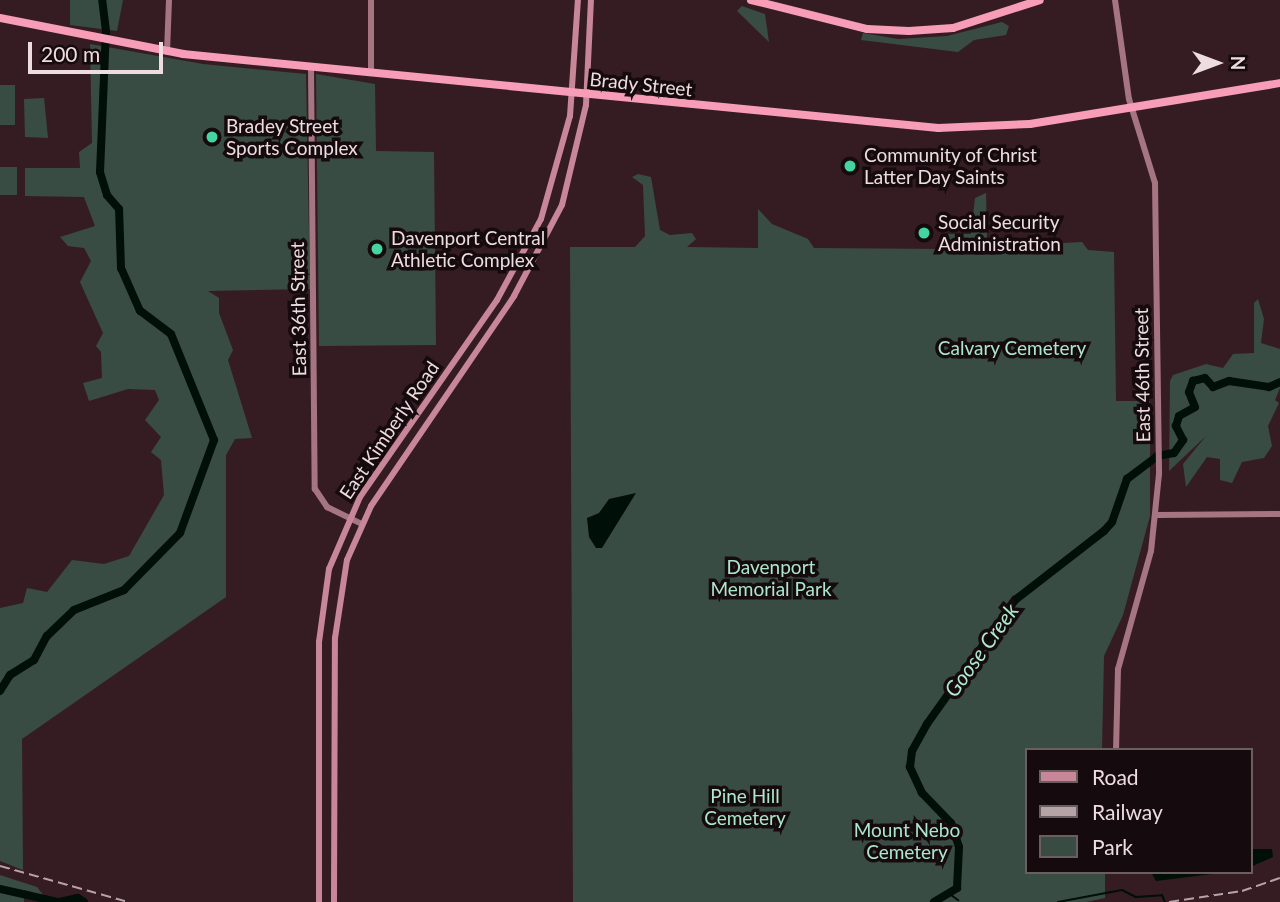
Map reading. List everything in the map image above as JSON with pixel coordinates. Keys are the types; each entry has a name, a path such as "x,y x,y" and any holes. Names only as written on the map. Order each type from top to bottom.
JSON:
{"highway":[{"path":"751,0 867,29 909,31 953,28 1040,0"},
{"name":"Brady Street","path":"0,18 167,52 960,129 1038,123 1280,83"}],"main road":[{"name":"East Kimberly Road","path":"319,902 321,621 328,569 349,517 525,253 555,180 574,93 578,0"},
{"name":"East Kimberly Road","path":"334,902 336,618 342,578 362,524 544,246 572,175 588,94 592,0"}],"street":[{"path":"167,52 169,0"},
{"path":"371,0 371,73"},
{"name":"East 46th Street","path":"1115,0 1132,107 1154,183 1158,445 1157,515 1118,669 1116,748"},
{"name":"East 36th Street","path":"311,67 315,489 327,507 362,524"},
{"path":"1157,515 1280,514"}],"green space":[{"path":"70,0 123,0 117,31 70,25"},
{"path":"742,6 765,14 769,42 737,11"},
{"path":"1002,22 1009,26 1006,35 974,40 958,52 861,40 863,33 898,39 947,36"},
{"path":"90,44 203,64 306,74 310,289 208,291 219,298 219,313 233,350 228,360 252,438 235,439 226,455 226,597 22,739 23,870 0,861 0,608 23,603 27,588 47,592 72,560 104,564 129,556 164,495 161,460 151,452 161,437 145,420 159,400 155,390 128,389 89,401 83,383 102,378 101,352 96,346 103,333 80,282 91,261 84,248 68,246 60,237 95,226 84,197 25,196 25,168 80,168 79,152 92,143"},
{"name":"Davenport Central Athletic Complex","path":"316,74 375,84 376,151 434,152 436,345 319,346"},
{"path":"0,85 15,85 15,125 0,125"},
{"path":"44,98 48,138 25,137 24,99"},
{"path":"0,167 17,167 17,195 0,195"},
{"path":"638,174 651,177 660,230 670,235 692,233 696,239 687,247 758,248 758,209 772,224 808,239 814,248 943,249 947,234 971,234 975,198 986,193 987,241 992,247 1022,250 1027,245 1082,242 1088,250 1114,252 1116,401 1150,401 1150,516 1123,615 1104,656 1102,748 1024,748 1024,874 1105,874 1105,898 1086,902 573,902 570,247 635,247 645,236 643,185 632,177"},
{"path":"1258,299 1264,319 1261,343 1280,349 1280,388 1275,400 1279,403 1268,426 1272,446 1264,458 1242,462 1232,483 1220,480 1220,459 1207,457 1186,487 1183,464 1206,436 1169,471 1170,381 1173,375 1206,364 1223,368 1233,354 1254,353 1254,303"},
{"path":"0,875 37,887 44,896 24,890 24,902 0,902"}],"shaded area":[{"path":"636,493 602,548 596,548 589,537 587,518 599,513 609,499"},
{"path":"1252,849 1272,849 1273,857 1252,866"},
{"path":"1152,874 1212,874 1156,881"}],"waterway":[{"path":"0,691 10,675 34,660 47,636 74,610 124,590 180,533 214,440 171,334 140,311 121,268 119,209 107,195 100,172 106,31 102,0"},
{"name":"Goose Creek","path":"934,902 957,888 959,847 951,823 922,793 910,767 912,751 927,724 1015,600 1104,531 1112,522 1127,479 1157,456 1174,453 1183,440 1176,426 1179,416 1195,407 1189,392 1193,381 1205,378 1213,387 1229,381 1269,387 1280,382"},
{"name":"Goose Creek","path":"0,889 58,902"},
{"path":"1058,902 1122,890 1136,897 1162,895 1165,902"},
{"path":"951,895 958,900"},
{"name":"Goose Creek","path":"60,902 78,898 84,902"}],"railway":[{"path":"0,866 128,902"},
{"path":"1169,902 1242,891 1280,878"}],"place":[{"name":"Bradey Street Sports Complex","path":"212,137"},
{"name":"Community of Christ Latter Day Saints","path":"850,166"},
{"name":"Social Security Administration","path":"924,233"},
{"name":"Davenport Central Athletic Complex","path":"377,249"}],"park label":[{"name":"Calvary Cemetery","path":"1012,348"},
{"name":"Davenport Memorial Park","path":"771,578"},
{"name":"Pine Hill Cemetery","path":"745,807"},
{"name":"Mount Nebo Cemetery","path":"907,841"}]}
